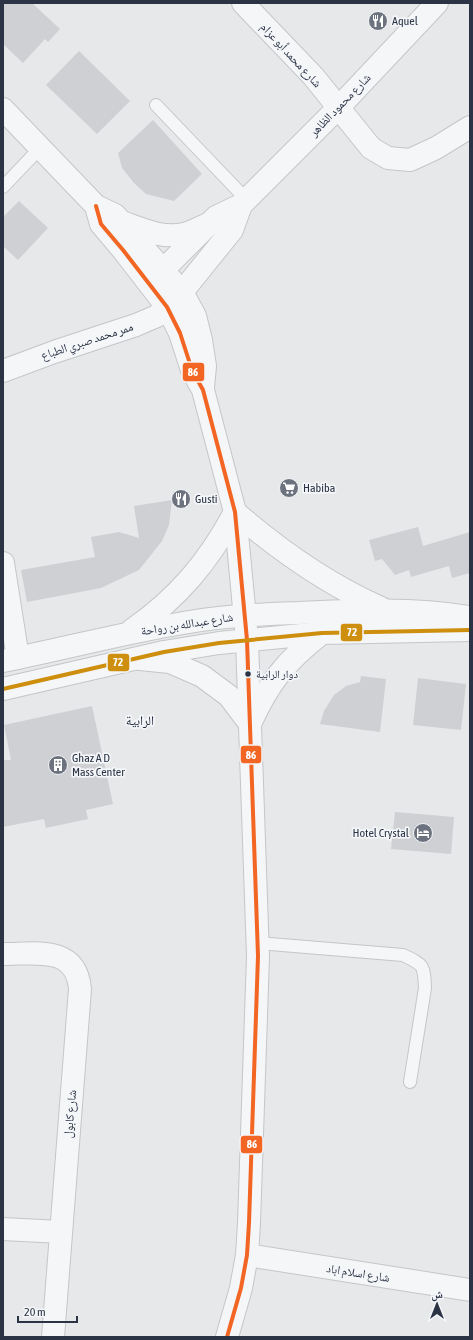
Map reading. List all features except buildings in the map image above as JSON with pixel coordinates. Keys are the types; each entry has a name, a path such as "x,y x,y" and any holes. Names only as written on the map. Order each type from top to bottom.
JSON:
{"street":[{"name":"شارع محمد أبو عزام","path":"243,3 313,76 371,148 388,158 410,160 436,148 470,127"},
{"name":"شارع محمود الظاهر","path":"156,277 210,222 243,202 339,107 426,7"},
{"path":"3,109 96,206 115,215 156,277"},
{"name":"شارع محمود الظاهر","path":"175,300 232,230 243,202"},
{"path":"96,206 101,224 156,277 175,300 195,316 205,366 203,390 235,512 247,640 258,943 250,1215 247,1255 227,1337"},
{"path":"121,222 150,232 166,235 184,234 210,222"},
{"name":"ممر محمد صبري الطباع","path":"3,370 136,325 157,316 175,300"},
{"path":"235,512 296,561 341,588 388,611"},
{"path":"126,634 146,621 181,589 211,553 235,512"},
{"path":"3,562 10,660"},
{"name":"شارع عبدالله بن رواحة","path":"10,660 185,622 245,615 344,610 421,612 470,617"},
{"name":"شارع عبدالله بن رواحة","path":"3,689 191,647 322,633 470,630"},
{"path":"250,724 260,702 280,672 304,647 322,633"},
{"path":"137,658 170,662 202,676 229,696 250,724"},
{"name":"شارع كابول","path":"3,954 56,955 66,960 74,968 79,978 80,989 53,1337"},
{"path":"3,1229 61,1232"},
{"name":"شارع اسلام اباد","path":"247,1255 470,1290"}],"lane":[{"path":"156,106 243,202"},
{"path":"3,187 40,148"},
{"path":"258,943 403,955 420,963 424,973 425,988 410,1082"}],"transit line":[{"name":"86","path":"96,206 101,224 167,307 180,333 192,370 203,390 235,512 247,640 258,956 247,1255 241,1288 227,1337"},
{"name":"72","path":"3,689 164,652 219,643 322,633 470,630"}],"place":[{"name":"Aquel","path":"378,21"},
{"name":"Habiba","path":"289,488"},
{"name":"Gusti","path":"181,499"},
{"name":"دوار الرابية","path":"248,674"},
{"name":"Ghaz A D Mass Center","path":"58,765"},
{"name":"Hotel Crystal","path":"423,833"}],"district":[{"name":"الرابية","path":"140,720"}]}
